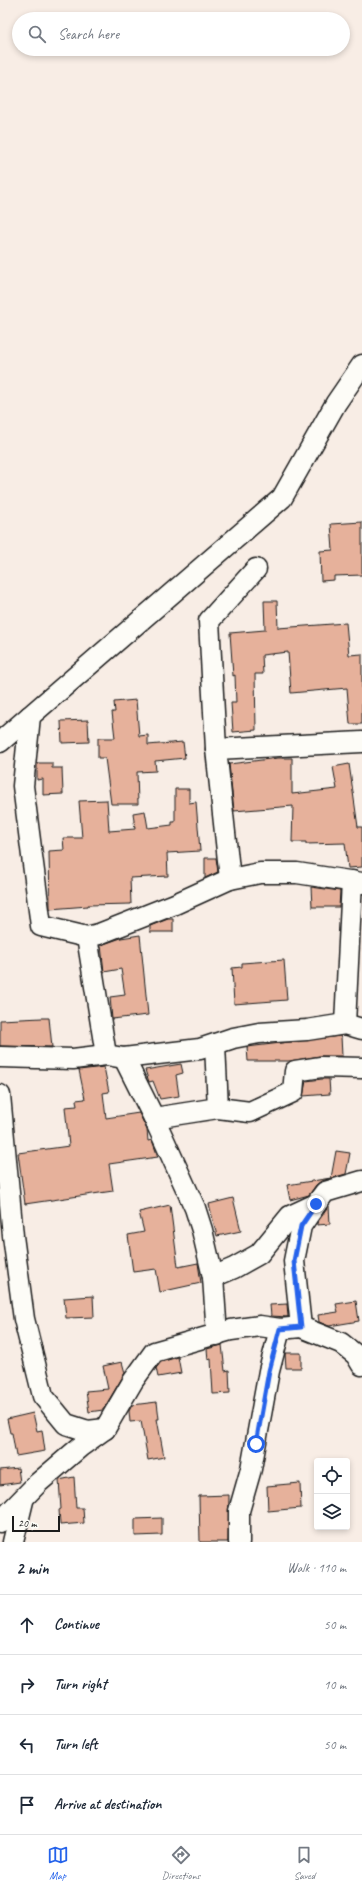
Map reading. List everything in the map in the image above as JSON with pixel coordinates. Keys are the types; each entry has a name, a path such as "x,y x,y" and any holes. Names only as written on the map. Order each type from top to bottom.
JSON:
{"street":[{"path":"0,742 282,498 336,403 362,365"},
{"path":"230,879 216,749 209,621 256,569"},
{"path":"0,1057 73,1059 115,1057 200,1049 233,1038 259,1033 354,1027 357,882 297,873 260,873 230,879 175,904 99,934 87,937 41,926 23,786 30,716"},
{"path":"216,749 362,742"},
{"path":"87,937 115,1057 154,1118 195,1208 202,1230 213,1277 217,1335"},
{"path":"215,1045 218,1108"},
{"path":"154,1118 218,1108 250,1112 293,1092 296,1071 321,1067 362,1068"},
{"path":"0,1095 13,1236 24,1320 43,1396 66,1424 88,1431 105,1429"},
{"path":"301,1327 294,1261 301,1226 325,1192 362,1181"},
{"path":"213,1277 234,1268 259,1254 290,1216 316,1204"},
{"path":"0,1522 38,1483 80,1447 105,1429 133,1381 154,1352 178,1344 248,1327 260,1326 280,1329 301,1327 341,1343 356,1355 362,1365"},
{"path":"239,1542 239,1511 252,1469 269,1371 280,1329"},
{"path":"12,1542 24,1499"}],"building":[{"path":"362,522 362,575 334,576 334,580 321,581 320,551 333,550 331,524"},
{"path":"264,601 277,601 278,628 346,623 349,655 362,654 362,724 350,724 347,688 291,693 288,652 262,655 263,674 255,674 256,730 233,732 231,703 236,703 235,675 233,676 230,633 265,630"},
{"path":"136,700 139,736 148,735 148,745 183,742 185,758 155,761 156,771 137,772 138,804 111,804 105,758 98,758 98,738 115,738 112,712 115,712 114,702"},
{"path":"88,720 89,742 62,743 61,721"},
{"path":"278,758 292,758 292,794 337,789 333,767 349,764 358,827 362,827 362,867 348,868 345,843 306,844 306,842 292,842 293,806 234,811 229,764"},
{"path":"37,763 52,763 52,768 62,768 63,794 43,795 43,779 37,780"},
{"path":"175,789 189,789 189,803 196,802 200,851 167,853 168,876 130,878 131,904 88,905 50,909 49,851 64,850 63,838 82,838 79,801 107,800 109,831 135,829 133,813 145,811 148,828 172,825 172,822 175,822"},
{"path":"205,858 216,858 218,872 205,878"},
{"path":"311,887 340,891 339,907 312,907"},
{"path":"168,919 173,919 173,932 150,932 150,926"},
{"path":"140,935 148,1015 112,1019 110,997 125,995 121,969 104,972 101,945 121,938"},
{"path":"284,960 287,1000 234,1004 232,968 242,967 242,963"},
{"path":"49,1018 52,1047 0,1046 0,1020"},
{"path":"341,1036 342,1056 319,1056 289,1061 248,1061 247,1047"},
{"path":"181,1064 183,1073 176,1075 179,1096 160,1099 153,1081 149,1082 145,1070"},
{"path":"104,1067 109,1092 103,1093 106,1118 139,1113 147,1130 148,1141 152,1140 158,1157 109,1164 113,1191 25,1204 18,1153 69,1146 65,1107 77,1106 76,1100 85,1099 79,1070"},
{"path":"329,1079 330,1094 303,1096 306,1081"},
{"path":"336,1151 350,1153 346,1174 321,1181 309,1195 290,1200 287,1185 331,1178"},
{"path":"233,1198 241,1231 217,1236 209,1204"},
{"path":"170,1205 178,1267 198,1263 201,1283 160,1292 156,1269 133,1272 128,1235 144,1232 139,1212"},
{"path":"329,1206 330,1224 317,1225 317,1223"},
{"path":"93,1296 94,1317 66,1318 64,1298"},
{"path":"356,1301 359,1321 329,1326 319,1322 318,1315 338,1312 336,1304"},
{"path":"287,1304 288,1317 271,1316 270,1305"},
{"path":"222,1345 225,1371 229,1370 230,1393 213,1394 211,1359 208,1360 207,1349"},
{"path":"285,1353 301,1353 301,1368 286,1368"},
{"path":"178,1357 181,1373 158,1377 156,1368 161,1362"},
{"path":"122,1362 125,1373 103,1410 89,1412 86,1391 108,1389 103,1366"},
{"path":"157,1402 159,1419 157,1419 164,1457 148,1460 141,1421 130,1422 129,1411 132,1405"},
{"path":"33,1413 37,1431 42,1430 45,1451 16,1456 12,1433 10,1433 7,1419"},
{"path":"18,1468 20,1482 0,1485 0,1470"},
{"path":"74,1477 76,1508 83,1508 84,1523 60,1525 59,1510 61,1509 59,1480"},
{"path":"300,1483 301,1508 268,1511 267,1486"},
{"path":"229,1495 228,1542 200,1542 199,1496"},
{"path":"162,1518 162,1535 135,1536 135,1519"}],"route":[{"path":"256,1444 269,1371 280,1329 301,1327 294,1261 301,1226 316,1204"}]}
